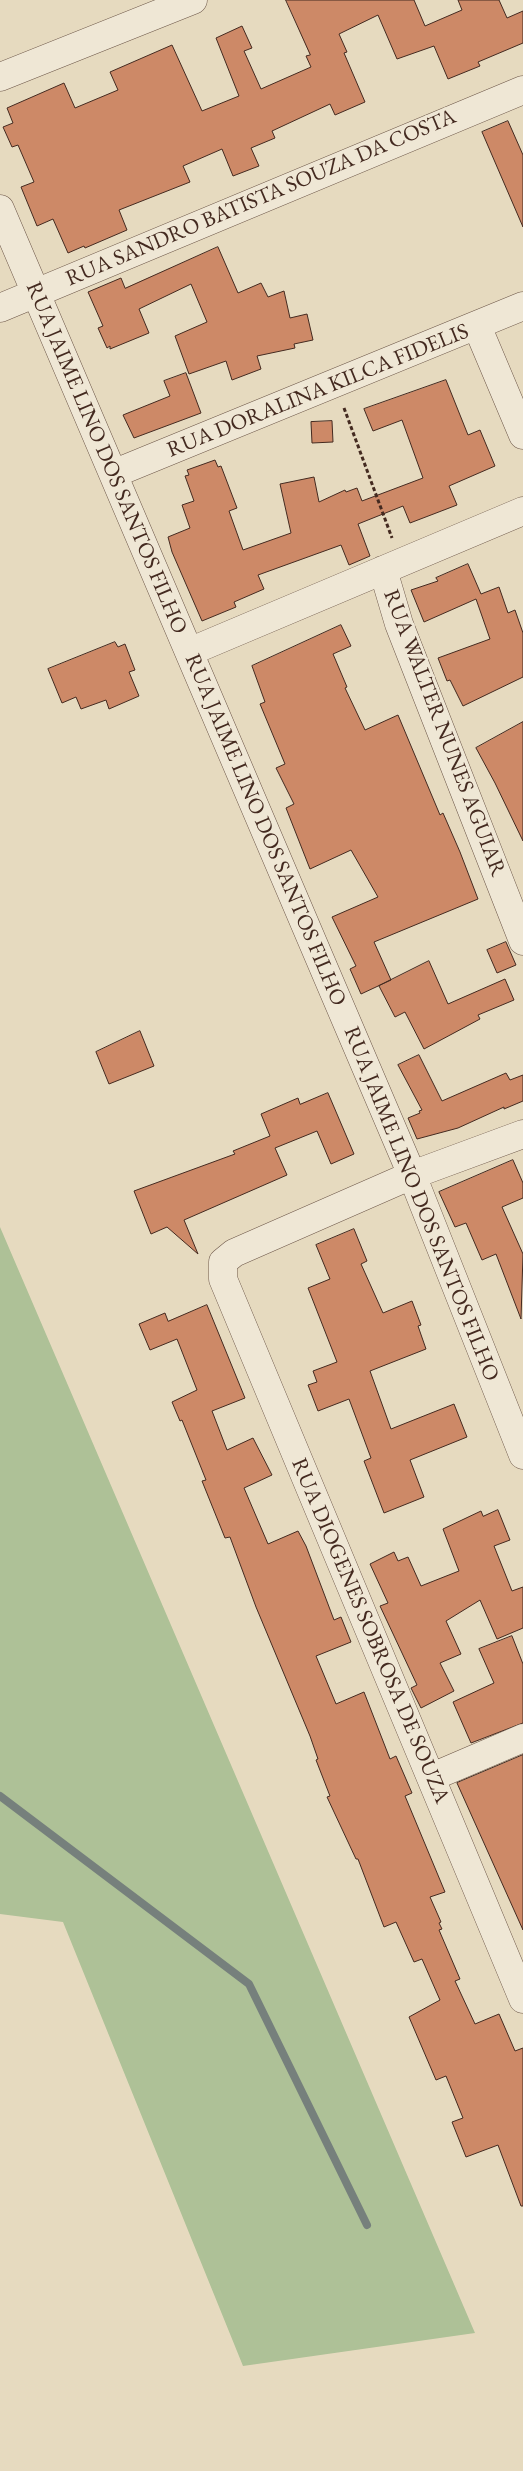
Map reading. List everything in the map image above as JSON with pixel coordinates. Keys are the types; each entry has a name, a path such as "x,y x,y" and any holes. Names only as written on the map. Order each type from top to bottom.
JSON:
{"street":[{"path":"0,77 193,0"},
{"name":"RUA SANDRO BATISTA SOUZA DA COSTA","path":"0,308 523,90"},
{"name":"RUA JAIME LINO DOS SANTOS FILHO","path":"0,209 412,1175 523,1455"},
{"name":"RUA DORALINA KILCA FIDELIS","path":"113,474 523,306"},
{"path":"477,326 523,435"},
{"path":"189,652 523,511"},
{"name":"RUA WALTER NUNES AGUIAR","path":"383,570 399,624 523,941"},
{"path":"412,1175 523,1134"},
{"name":"RUA DIOGENES SOBROSA DE SOUZA","path":"412,1175 234,1252 223,1262 223,1279 523,1999"},
{"path":"432,1777 523,1738"}],"path":[{"name":"RUA WALTER NUNES AGUIAR","path":"336,384 393,539 383,570"}],"green space":[{"path":"0,1227 475,2333 243,2366 63,1922 0,1914"}],"building":[{"path":"286,0 414,0 425,26 462,10 458,0 499,0 507,18 523,11 523,43 478,62 480,66 448,79 434,46 397,59 378,15 339,34 347,52 344,53 365,102 335,115 330,104 272,131 275,138 251,148 259,166 233,176 222,149 183,166 190,182 119,210 127,230 85,248 84,246 68,253 53,219 37,226 21,187 34,182 18,145 12,147 3,127 13,123 7,108 64,83 75,108 118,90 110,72 172,45 202,111 239,96 216,38 242,26 252,48 244,51 261,89 311,67 306,56 310,55"},
{"path":"508,121 523,155 523,227 482,132"},
{"path":"218,247 238,293 261,283 268,297 284,291 290,318 307,314 313,340 294,344 295,348 257,356 261,369 232,380 226,361 189,374 175,336 207,322 191,284 139,309 149,333 110,349 110,346 107,348 98,328 103,326 88,292 121,278 125,288"},
{"path":"186,373 201,413 134,438 123,415 170,396 164,381"},
{"path":"446,380 468,435 480,430 495,466 449,486 457,505 410,523 403,506 358,524 370,556 349,565 341,545 258,575 264,589 234,602 236,607 202,621 172,552 168,537 190,528 182,505 194,501 185,476 189,475 187,470 215,460 218,467 221,466 237,508 229,511 243,550 291,533 280,484 314,477 319,502 345,490 346,492 357,488 362,501 423,478 402,420 373,431 364,409"},
{"path":"332,421 333,442 312,443 311,422"},
{"path":"468,564 481,594 499,587 508,613 515,610 523,633 523,677 463,706 450,680 447,681 438,658 490,639 476,599 424,622 411,590 438,581 436,578"},
{"path":"341,625 351,646 333,654 347,687 345,688 365,730 398,715 440,815 443,813 460,852 478,899 374,942 391,980 361,994 350,969 356,966 332,917 378,897 351,850 310,869 286,808 294,804 276,768 285,764 260,704 265,702 252,666"},
{"path":"115,642 118,647 125,644 135,670 129,672 139,696 109,709 106,700 81,709 76,697 62,703 48,669"},
{"path":"523,722 523,841 476,748"},
{"path":"506,942 516,965 497,973 487,950"},
{"path":"429,961 448,1004 505,979 514,1000 478,1015 480,1019 424,1049 405,1012 395,1017 379,986"},
{"path":"140,1031 154,1066 109,1084 96,1052"},
{"path":"419,1055 442,1101 506,1073 510,1080 523,1075 523,1101 504,1109 504,1107 458,1128 417,1139 408,1118 420,1113 419,1111 422,1110 398,1065"},
{"path":"328,1093 354,1154 331,1164 317,1131 275,1148 287,1175 184,1220 198,1254 167,1227 151,1234 134,1191 235,1154 233,1151 270,1136 261,1114 298,1098 300,1104"},
{"path":"513,1160 523,1183 523,1198 502,1207 523,1254 521,1319 496,1254 482,1260 466,1223 455,1227 439,1192"},
{"path":"354,1229 367,1261 361,1264 383,1313 412,1301 421,1325 418,1326 426,1349 370,1371 391,1429 454,1404 467,1437 410,1460 424,1497 384,1513 364,1461 371,1458 349,1399 318,1411 308,1385 317,1382 313,1371 337,1362 308,1288 330,1279 316,1245"},
{"path":"207,1305 245,1398 212,1411 227,1450 253,1438 272,1475 244,1488 268,1544 298,1531 306,1546 334,1620 341,1617 351,1642 316,1656 336,1704 364,1692 390,1759 396,1756 412,1793 405,1796 445,1892 430,1897 441,1922 439,1923 442,1929 439,1930 460,1979 455,1981 475,2024 499,2014 515,2051 523,2048 523,2206 521,2206 498,2145 466,2157 452,2122 463,2118 446,2076 436,2080 409,2017 440,2000 422,1959 414,1962 396,1922 384,1927 358,1859 356,1859 327,1797 330,1796 316,1760 318,1759 310,1736 256,1607 230,1537 225,1538 202,1481 206,1480 182,1420 180,1421 172,1402 197,1390 177,1339 150,1350 139,1324 165,1313 168,1321"},
{"path":"498,1510 510,1540 494,1546 512,1591 523,1587 523,1628 497,1639 480,1600 446,1621 461,1654 440,1663 454,1691 421,1708 411,1688 417,1685 380,1606 388,1603 370,1564 394,1552 398,1561 408,1557 421,1586 459,1571 443,1529 481,1511 483,1516"},
{"path":"512,1636 523,1664 523,1723 471,1743 453,1702 494,1683 479,1649"},
{"path":"523,1755 523,1930 457,1783"}],"waterway":[{"path":"0,1796 249,1984 367,2225"}]}
